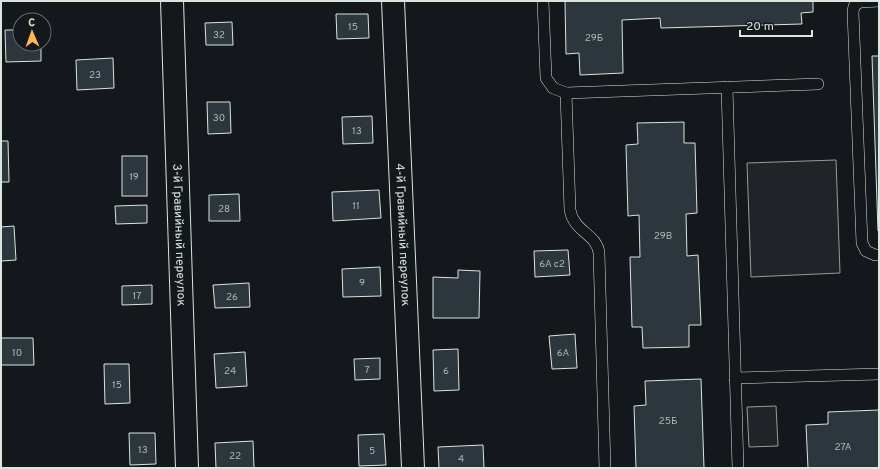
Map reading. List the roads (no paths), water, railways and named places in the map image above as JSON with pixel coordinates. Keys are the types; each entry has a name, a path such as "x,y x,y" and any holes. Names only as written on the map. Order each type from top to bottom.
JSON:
{"street":[{"name":"3-й Гравийный переулок","path":"172,1 187,468"},
{"name":"4-й Гравийный переулок","path":"393,1 413,468"}],"lane":[{"path":"543,1 546,78 554,88 566,93 818,84"},
{"path":"879,1 860,2 854,6 853,12 862,243 866,251 879,255"},
{"path":"727,87 738,468"},
{"path":"566,93 570,210 572,219 595,242 599,253 605,468"},
{"path":"735,378 879,374"}]}
